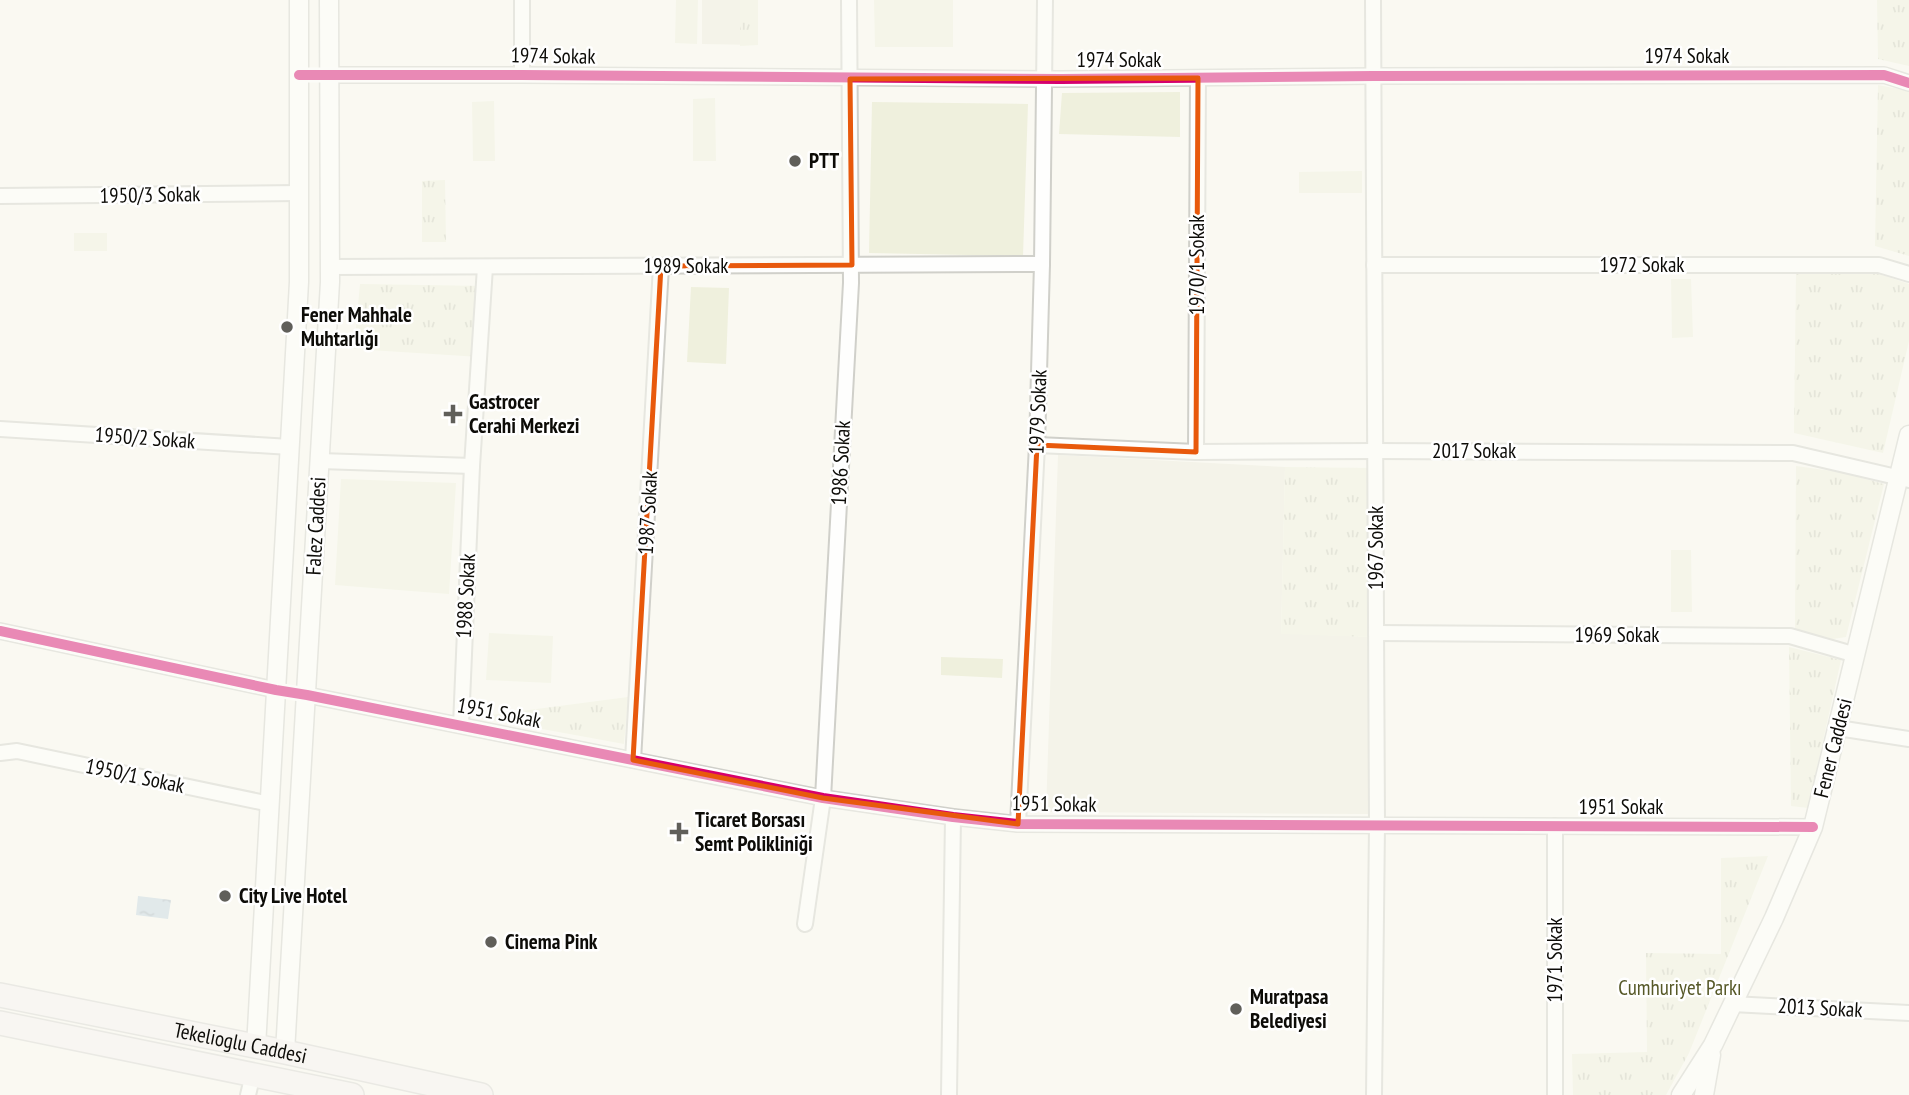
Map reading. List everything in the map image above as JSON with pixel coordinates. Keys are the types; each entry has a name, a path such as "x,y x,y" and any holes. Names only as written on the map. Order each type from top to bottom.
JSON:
{"main road":[{"name":"Tekelioglu Caddesi","path":"0,995 285,1052 481,1095"},
{"name":"Tekelioglu Caddesi","path":"0,1023 251,1084 352,1095"}],"street":[{"name":"Falez Caddesi","path":"256,1047 299,282 299,0"},
{"name":"Falez Caddesi","path":"285,1052 330,267 329,0"},
{"path":"522,0 522,75"},
{"name":"1986 Sokak","path":"805,924 823,797 852,265 849,0"},
{"name":"1979 Sokak","path":"1018,824 1037,444 1045,0"},
{"name":"1967 Sokak","path":"1373,0 1377,825 1374,1095"},
{"path":"299,75 329,75"},
{"name":"1974 Sokak","path":"329,75 850,79 1884,75 1909,83"},
{"name":"1970/1 Sokak","path":"1196,452 1198,78"},
{"name":"1950/3 Sokak","path":"0,196 299,193"},
{"name":"1989 Sokak","path":"330,267 1042,264"},
{"name":"1972 Sokak","path":"1374,265 1879,265 1909,274"},
{"name":"1987 Sokak","path":"633,760 661,266"},
{"name":"1988 Sokak","path":"461,725 472,466 485,267"},
{"name":"1950/2 Sokak","path":"0,429 290,447"},
{"name":"Fener Caddesi","path":"1713,1045 1774,918 1813,827 1904,478 1909,435"},
{"name":"2017 Sokak","path":"1037,444 1196,452 1375,450 1793,453 1904,478"},
{"path":"320,461 472,466"},
{"path":"0,631 307,695"},
{"name":"1969 Sokak","path":"1376,633 1790,636 1856,654"},
{"name":"1951 Sokak","path":"307,695 823,797 1018,824 1813,827"},
{"path":"1838,728 1909,739"},
{"name":"1950/1 Sokak","path":"0,753 17,751 270,804"},
{"path":"949,1095 953,817"},
{"name":"1971 Sokak","path":"1555,826 1555,1095"},
{"name":"2013 Sokak","path":"1732,1004 1909,1013"},
{"path":"1681,1095 1713,1045"},
{"path":"1704,1095 1713,1045"}],"highlighted area":[{"path":"1198,78 1196,452 1037,445 1018,824 823,798 633,760 661,266 852,265 850,79"}],"shaded area":[{"path":"702,0 758,0 758,45 702,44"},
{"path":"1058,455 1285,467 1281,633 1370,637 1368,814 1046,812"}],"green space":[{"path":"676,0 698,0 697,44 675,43"},
{"path":"740,0 758,0 758,45 740,46"},
{"path":"874,0 953,0 953,47 875,47"},
{"path":"1877,0 1909,0 1909,66 1878,59"},
{"path":"1878,85 1909,91 1909,256 1875,246"},
{"path":"1180,92 1180,137 1059,134 1062,93"},
{"path":"715,98 716,161 693,161 693,99"},
{"path":"494,101 495,161 473,161 472,102"},
{"path":"872,102 1028,104 1023,256 869,253"},
{"path":"1362,171 1362,193 1299,193 1299,172"},
{"path":"445,180 446,242 422,242 422,181"},
{"path":"74,233 107,233 107,251 74,251"},
{"path":"1796,272 1879,274 1909,284 1909,341 1883,453 1794,433"},
{"path":"1671,279 1691,279 1693,337 1672,338"},
{"path":"360,284 486,286 480,357 354,349"},
{"path":"691,287 729,288 726,364 687,362"},
{"path":"1796,466 1839,472 1884,484 1846,637 1833,639 1795,630"},
{"path":"1285,467 1372,468 1370,637 1281,634"},
{"path":"341,479 456,483 449,594 335,585"},
{"path":"1671,550 1691,550 1692,612 1671,612"},
{"path":"489,633 553,636 551,683 486,680"},
{"path":"1789,647 1841,660 1808,808 1791,806"},
{"path":"941,657 1003,659 1002,678 941,675"},
{"path":"628,697 624,744 476,717"},
{"name":"Cumhuriyet Parkı","path":"1768,856 1689,1053 1666,1095 1573,1095 1572,1054 1647,1052 1646,953 1721,954 1721,858"}],"water":[{"path":"138,896 171,900 168,919 136,915"}],"cycle path":[{"path":"299,75 1061,79 1884,75 1909,83"},
{"path":"0,631 276,690 823,798 953,817 1018,824 1813,827"}],"place":[{"name":"PTT","path":"795,161"},
{"name":"Fener Mahhale Muhtarlığı","path":"287,327"},
{"name":"Gastrocer Cerahi Merkezi","path":"453,414"},
{"name":"Ticaret Borsası Semt Polikliniği","path":"679,832"},
{"name":"City Live Hotel","path":"225,896"},
{"name":"Cinema Pink","path":"491,942"},
{"name":"Muratpasa Belediyesi","path":"1236,1009"}]}
